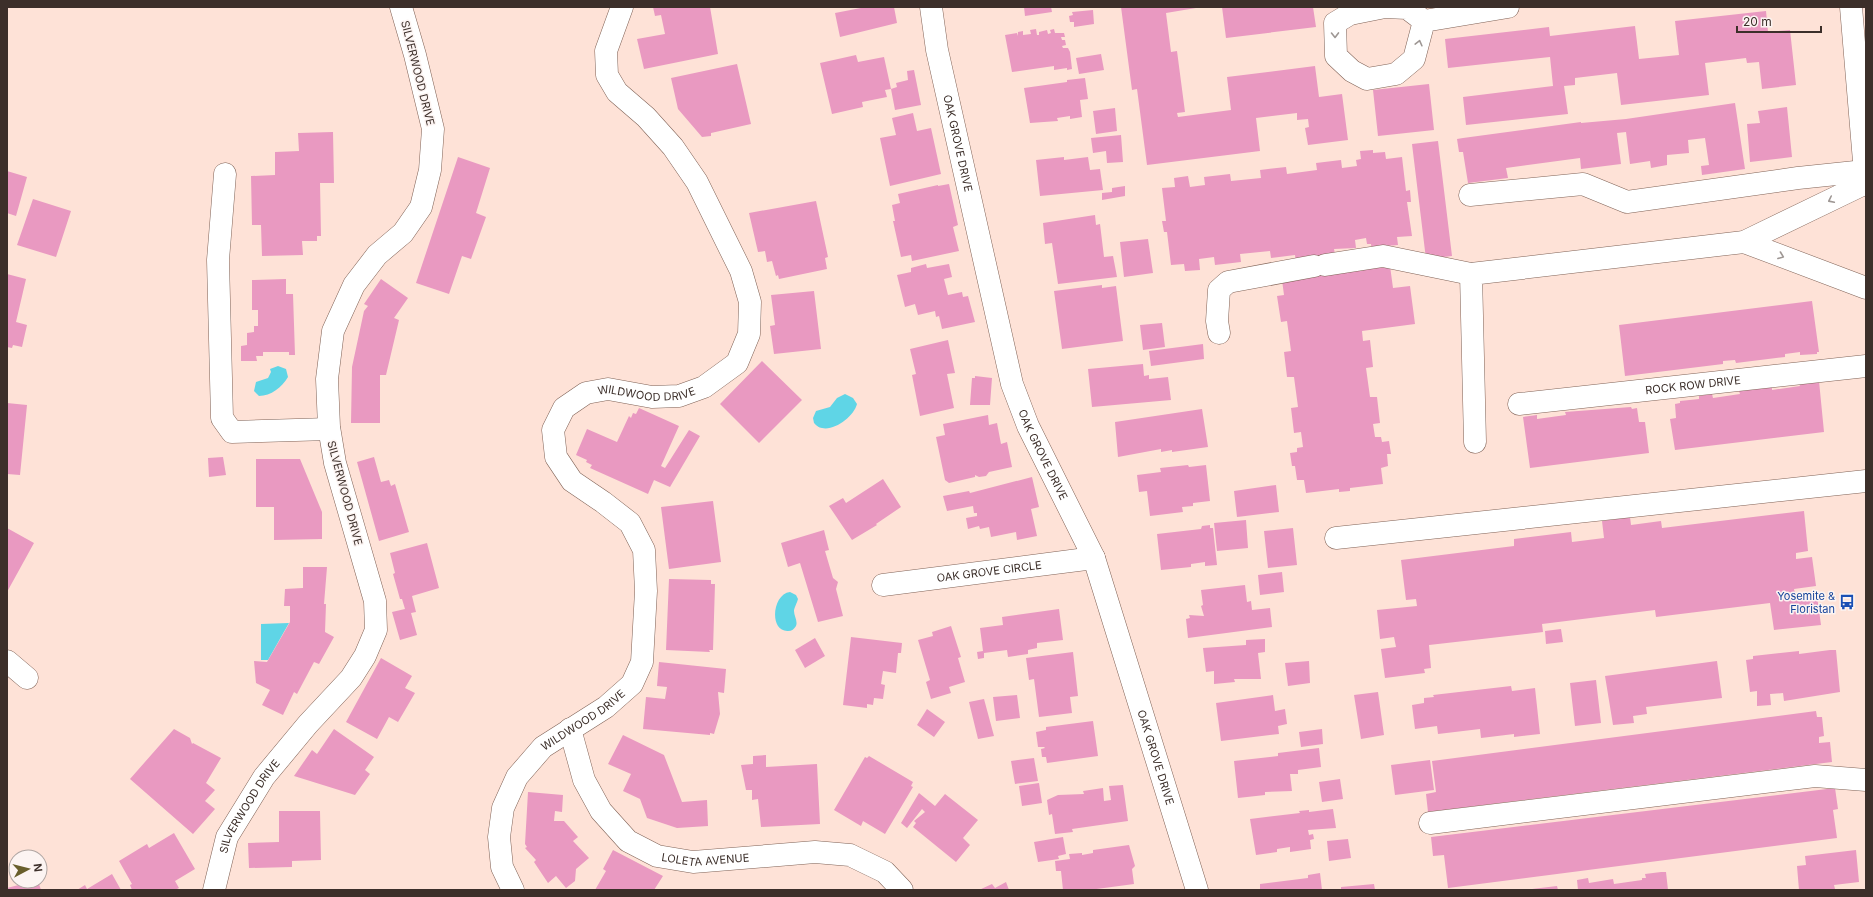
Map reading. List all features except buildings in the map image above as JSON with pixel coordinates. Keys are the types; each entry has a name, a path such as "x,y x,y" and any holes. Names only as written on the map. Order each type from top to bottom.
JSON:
{"street":[{"name":"SILVERWOOD DRIVE","path":"214,890 227,837 264,777 308,724 351,678 366,656 376,630 375,601 335,463 329,429 327,379 333,331 354,285 377,255 403,233 420,207 430,170 432,129 416,55 402,7"},
{"name":"WILDWOOD DRIVE","path":"513,890 502,867 499,837 503,808 517,777 543,746 606,707 632,684 642,662 646,591 644,550 630,523 604,502 572,481 556,457 553,430 564,408 586,393 608,389 652,397 679,396 704,388 737,363 749,334 750,302 741,271 697,182 673,147 646,117 616,92 607,75 606,51 622,7"},
{"name":"OAK GROVE DRIVE","path":"931,7 937,50 1012,384 1028,426 1094,558 1198,890"},
{"path":"1424,21 1508,7"},
{"path":"1851,7 1866,181"},
{"path":"225,174 218,260 222,418 232,432 329,429"},
{"path":"1470,195 1584,184 1627,202 1798,178 1866,181"},
{"path":"1219,333 1217,321 1219,290 1228,282 1383,256 1471,274 1744,242 1866,181"},
{"path":"1744,242 1866,288"},
{"path":"1471,274 1475,442"},
{"name":"ROCK ROW DRIVE","path":"1520,404 1866,366"},
{"path":"1336,538 1866,481"},
{"name":"OAK GROVE CIRCLE","path":"883,585 1094,558"},
{"path":"7,661 27,678"},
{"name":"LOLETA AVENUE","path":"570,729 584,780 601,811 628,841 657,856 693,862 815,852 850,855 885,872 902,890"},
{"path":"1430,823 1815,776 1866,780"}],"water":[{"path":"278,366 286,369 288,377 283,384 272,393 259,396 254,391 256,382 268,378 271,372 270,369"},
{"path":"845,394 853,398 857,404 848,418 838,425 827,428 820,428 814,423 813,418 816,411 830,407 837,398"},
{"path":"790,592 796,595 798,599 794,608 797,622 793,630 788,631 782,630 778,626 775,613 776,605 779,599 784,594"},
{"path":"289,623 268,660 261,660 261,624"}],"place":[{"name":"Yosemite & Floristan","path":"1847,602"}]}
